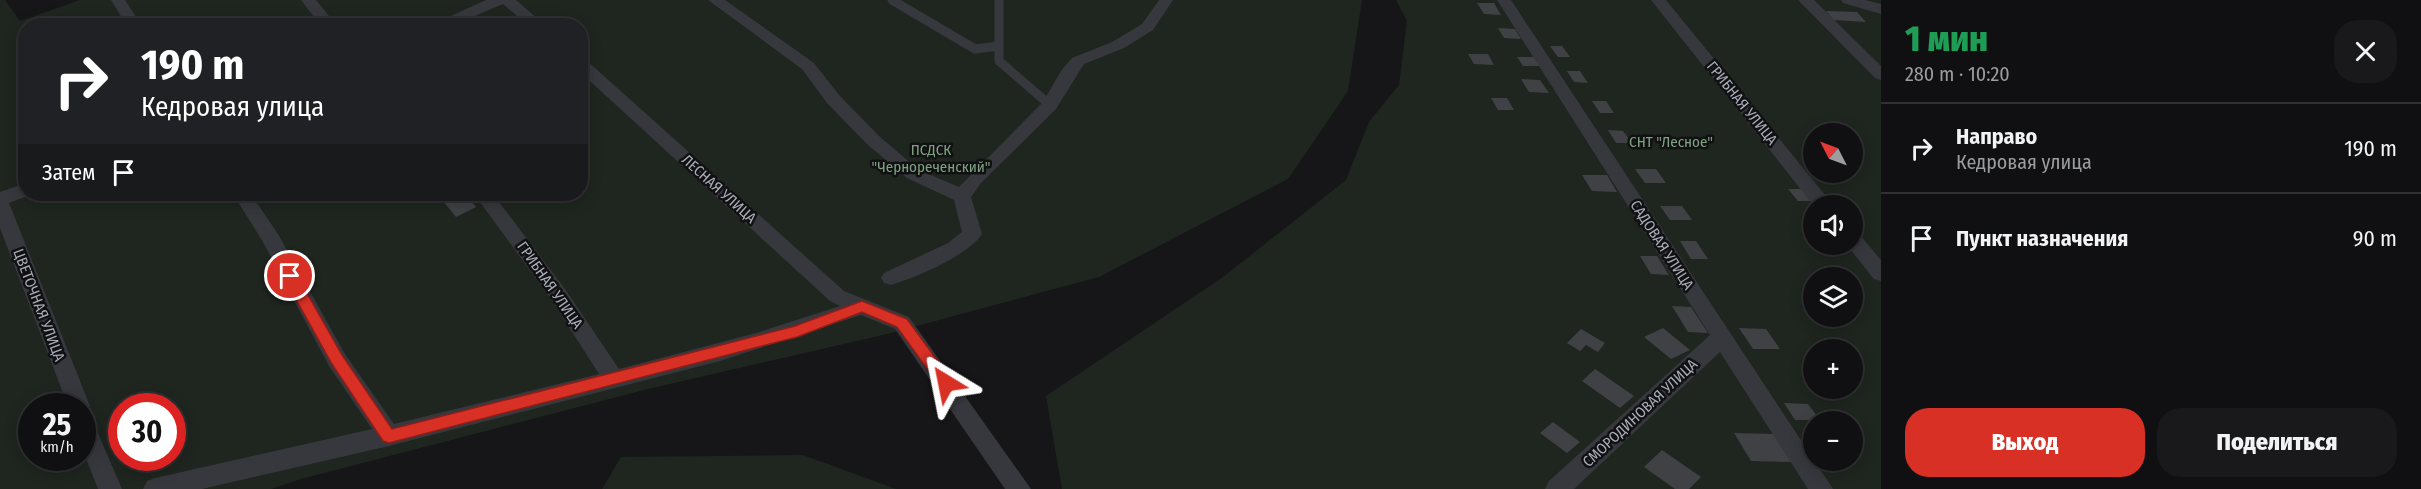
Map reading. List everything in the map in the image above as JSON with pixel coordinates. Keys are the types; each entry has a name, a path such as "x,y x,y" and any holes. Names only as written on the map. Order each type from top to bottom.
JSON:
{"street":[{"path":"118,0 130,18"},
{"path":"308,0 323,18"},
{"path":"455,18 499,0"},
{"path":"507,0 529,18"},
{"path":"715,0 807,66 833,99 874,141 913,174 962,196"},
{"path":"962,196 975,178 1050,105 1069,71 1078,61 1118,45 1148,27 1166,0"},
{"name":"САДОВАЯ УЛИЦА","path":"1504,0 1821,489"},
{"name":"ГРИБНАЯ УЛИЦА","path":"1658,0 1816,195"},
{"path":"1805,0 1881,75"},
{"path":"1848,0 1881,9"},
{"name":"ЛЕСНАЯ УЛИЦА","path":"588,70 837,296 902,323 1019,489"},
{"path":"0,201 18,193"},
{"path":"891,278 955,248 972,234 962,196"},
{"name":"ЦВЕТОЧНАЯ УЛИЦА","path":"0,201 74,393"},
{"path":"247,201 271,239 337,360 389,436"},
{"name":"ГРИБНАЯ УЛИЦА","path":"488,201 558,294 614,380"},
{"path":"1863,252 1881,274"},
{"path":"155,489 389,436 614,380 797,331 862,306"},
{"name":"СМОРОДИНОВАЯ УЛИЦА","path":"1557,489 1722,337"},
{"path":"96,453 110,489"}],"lane":[{"path":"892,0 975,49 999,46"},
{"path":"999,0 999,61 1050,105"}],"green space":[{"name":"ПСДСК \"Чернореченский\"","path":"0,0 5,0 18,18 18,201 588,201 588,18 29,18 80,0 1362,0 1348,91 1288,179 1099,277 883,335 648,389 301,479 271,489 0,489"},
{"name":"СНТ \"Лесное\"","path":"1396,0 1881,0 1881,489 1062,489 1046,396 1223,277 1346,180 1369,122 1399,85 1407,21"},
{"path":"803,455 896,489 602,489 621,457"}],"building":[{"path":"1477,3 1494,3 1501,15 1484,14"},
{"path":"1826,11 1857,12 1866,22 1834,20"},
{"path":"1498,28 1515,29 1521,39 1504,38"},
{"path":"1550,46 1562,46 1570,57 1558,57"},
{"path":"1468,54 1488,54 1494,65 1474,64"},
{"path":"1517,57 1537,57 1542,66 1523,66"},
{"path":"1567,71 1580,71 1588,83 1574,82"},
{"path":"1521,79 1540,80 1549,93 1529,92"},
{"path":"1491,98 1507,98 1514,110 1498,110"},
{"path":"1592,101 1606,101 1614,113 1600,113"},
{"path":"1608,130 1623,131 1632,143 1616,143"},
{"path":"1635,169 1656,169 1666,183 1645,183"},
{"path":"1582,175 1607,175 1617,192 1592,191"},
{"path":"1788,189 1802,189 1807,195 1803,195 1803,201 1798,201"},
{"path":"443,201 471,201 476,207 456,217"},
{"path":"1660,206 1682,206 1692,220 1670,220"},
{"path":"1680,241 1696,241 1708,259 1691,259"},
{"path":"1640,256 1657,256 1669,275 1651,274"},
{"path":"1672,306 1691,307 1708,333 1688,332"},
{"path":"1663,328 1690,350 1671,359 1644,337"},
{"path":"1739,328 1766,329 1780,349 1753,349"},
{"path":"1581,329 1605,343 1598,352 1586,345 1580,351 1567,343"},
{"path":"1595,369 1634,396 1620,408 1582,381"},
{"path":"1784,403 1808,404 1813,411 1803,411 1803,420 1795,420"},
{"path":"1553,422 1580,442 1567,453 1540,433"},
{"path":"1734,433 1774,434 1792,462 1751,461"},
{"path":"1662,450 1701,477 1689,489 1675,489 1644,467"}],"route":[{"path":"290,276 337,360 389,436 614,380 797,331 862,306 902,323 946,383"}]}
